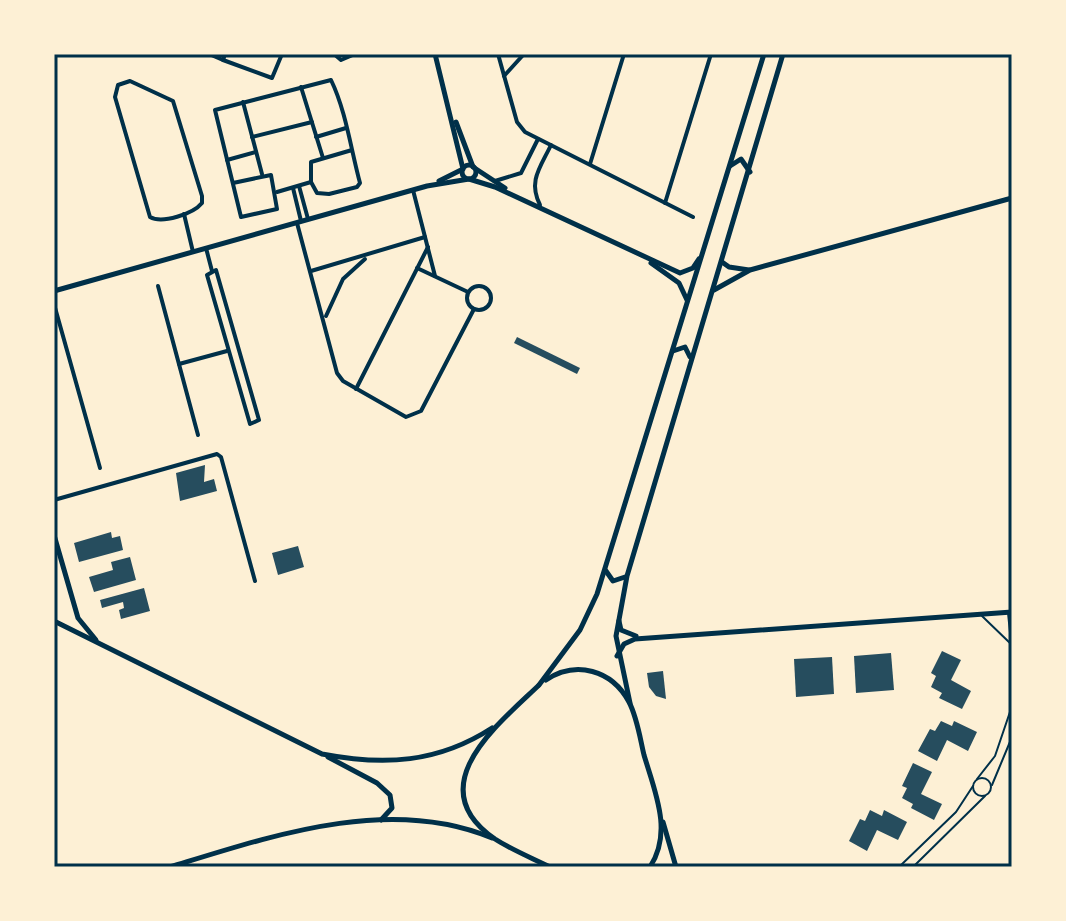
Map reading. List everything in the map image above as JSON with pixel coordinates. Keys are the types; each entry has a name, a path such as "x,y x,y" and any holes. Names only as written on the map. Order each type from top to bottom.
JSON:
{"main road":[{"path":"435,54 463,175 518,195"},
{"path":"495,839 471,814 464,784 471,755 539,685 580,630 605,570 764,54"},
{"path":"676,867 617,656 618,615 783,54"},
{"path":"54,291 427,186 469,179 476,173 448,102"},
{"path":"729,167 741,159 750,173"},
{"path":"427,186 473,167 518,195 680,273 693,268 700,258"},
{"path":"714,290 750,270 1012,198"},
{"path":"640,256 679,283 688,302"},
{"path":"722,262 729,267 750,270"},
{"path":"671,353 685,347 691,362"},
{"path":"54,535 78,618 92,638 103,645"},
{"path":"605,570 613,581 627,576"},
{"path":"617,656 630,641 649,638 1010,612"},
{"path":"618,615 625,633 649,638"},
{"path":"54,621 377,783 390,795 392,808 381,820"},
{"path":"539,685 566,669 588,669 606,676 630,703"},
{"path":"322,754 357,761 410,760 450,751 496,726"},
{"path":"650,867 661,841 661,815"},
{"path":"170,867 309,829 381,820 440,823 495,839 550,867"}],"street":[{"path":"209,54 224,57 272,78 282,54"},
{"path":"334,54 350,55"},
{"path":"498,54 517,122 525,132 693,217"},
{"path":"504,76 524,54"},
{"path":"590,164 624,54"},
{"path":"665,203 711,54"},
{"path":"233,183 262,174 273,177 279,203 274,212 244,219 233,183 226,160 213,111 243,102 331,80 352,150 359,186 323,195 314,190 311,162 352,150"},
{"path":"130,81 166,95 179,111 203,200 198,208 184,214 158,221 150,217 115,97 121,83 130,81"},
{"path":"301,87 323,158"},
{"path":"243,102 262,174"},
{"path":"252,137 312,122"},
{"path":"316,137 346,128"},
{"path":"521,173 538,139"},
{"path":"540,205 533,180 551,145"},
{"path":"226,160 256,152"},
{"path":"493,181 521,173 533,180"},
{"path":"277,192 311,182"},
{"path":"296,187 311,271 337,373 356,389 406,417 421,411 474,309"},
{"path":"413,190 435,276"},
{"path":"184,214 193,252"},
{"path":"311,271 367,257 425,237"},
{"path":"356,389 428,247"},
{"path":"206,248 212,271"},
{"path":"325,318 343,279 367,257"},
{"path":"417,268 468,292"},
{"path":"212,271 219,272 258,422 248,423 207,275 212,271"},
{"path":"158,286 198,435"},
{"path":"468,292 479,286 490,294 489,306 474,309"},
{"path":"468,292 468,303 474,309"},
{"path":"54,304 100,468"},
{"path":"179,364 227,351"},
{"path":"54,500 217,454 221,457 255,581"}],"lane":[{"path":"1010,612 1012,652"},
{"path":"980,614 1012,645"},
{"path":"899,867 956,812 995,756 1012,706"},
{"path":"913,867 992,787 1012,737"},
{"path":"977,779 985,778 992,787"},
{"path":"973,786 976,794 985,796"}],"building":[{"path":"517,337 580,368 577,374 514,343"},
{"path":"205,465 204,482 214,479 217,491 180,501 176,473"},
{"path":"111,532 112,538 120,536 123,550 79,562 74,543"},
{"path":"298,546 304,567 278,575 272,553"},
{"path":"130,557 136,580 94,592 89,577 113,570 111,562"},
{"path":"144,588 150,611 121,619 119,610 124,608 123,602 102,608 100,600"},
{"path":"942,651 961,660 951,680 971,691 962,709 939,698 942,693 931,687 936,676 931,673"},
{"path":"891,653 894,690 856,693 854,656"},
{"path":"832,657 834,694 796,697 794,659"},
{"path":"663,671 666,699 656,696 649,687 647,673"},
{"path":"941,721 952,726 954,721 977,732 968,751 947,740 937,761 918,751 930,729 935,731"},
{"path":"913,763 932,772 921,794 942,804 934,820 911,808 913,804 902,798 907,788 902,786"},
{"path":"870,810 882,816 884,810 907,822 898,840 877,830 867,851 849,841 860,819 865,821"}]}
